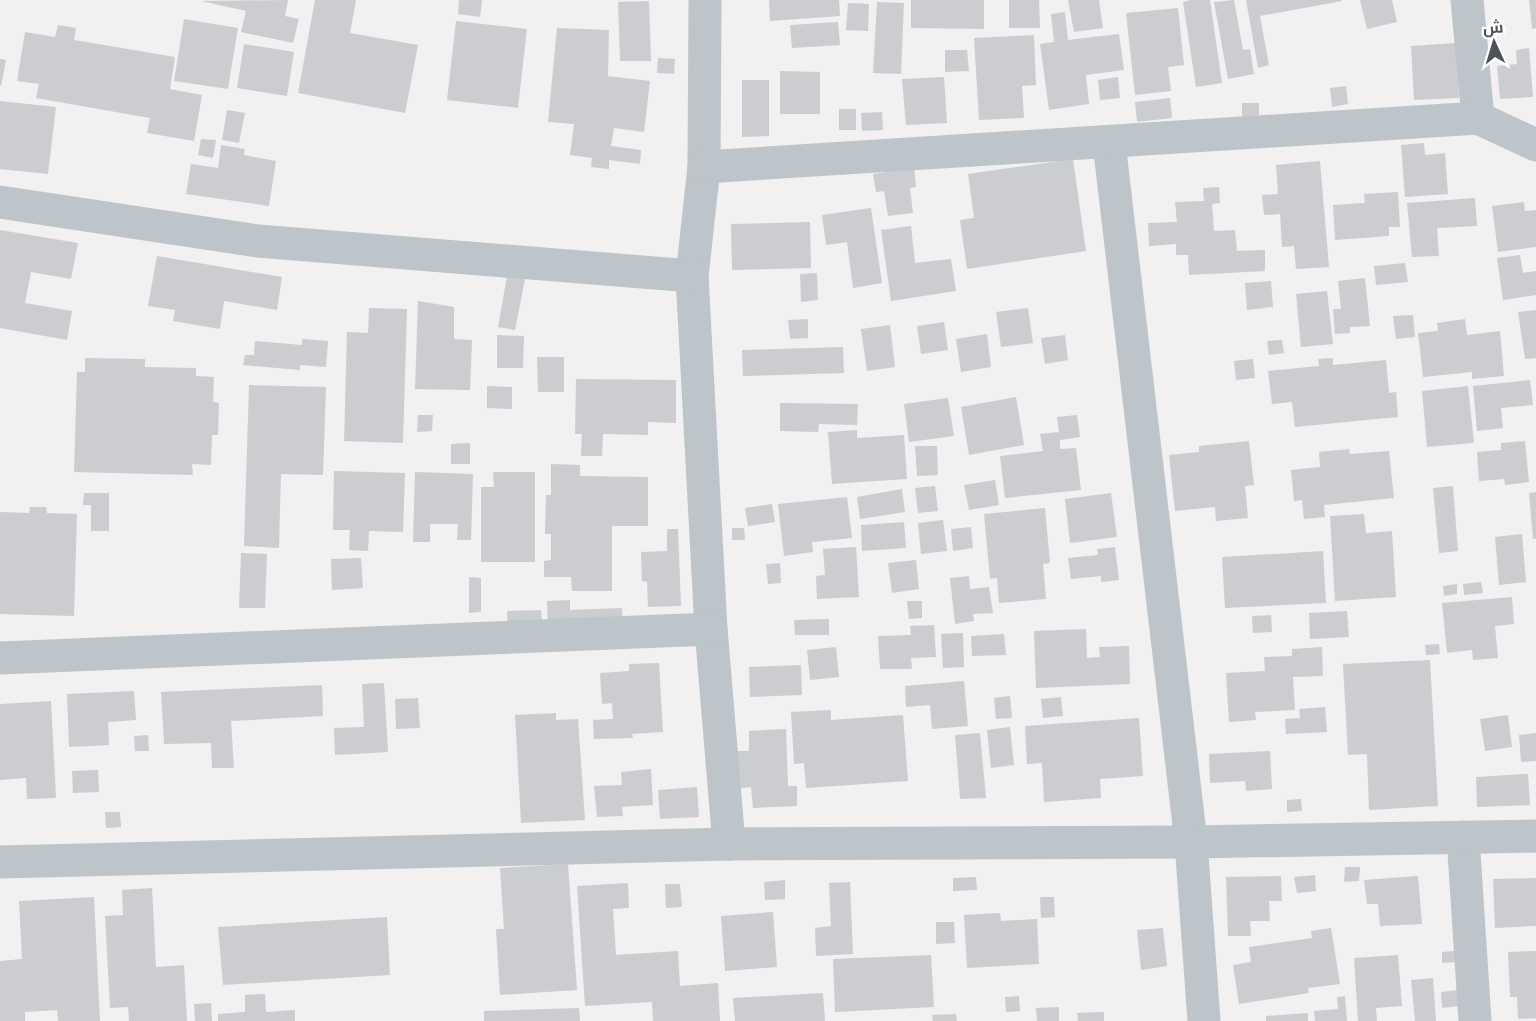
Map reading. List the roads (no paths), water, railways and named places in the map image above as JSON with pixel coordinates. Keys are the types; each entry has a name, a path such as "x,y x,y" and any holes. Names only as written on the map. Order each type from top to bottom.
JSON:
{"street":[{"path":"705,0 704,167 692,276 711,629 729,844"},
{"path":"1467,0 1478,118"},
{"path":"704,167 1478,118 1536,144"},
{"path":"1109,143 1191,842 1204,1021"},
{"path":"0,201 258,241 692,276"},
{"path":"0,658 711,629"},
{"path":"0,862 729,844 1191,842 1536,836"},
{"path":"1463,837 1475,1021"}]}
